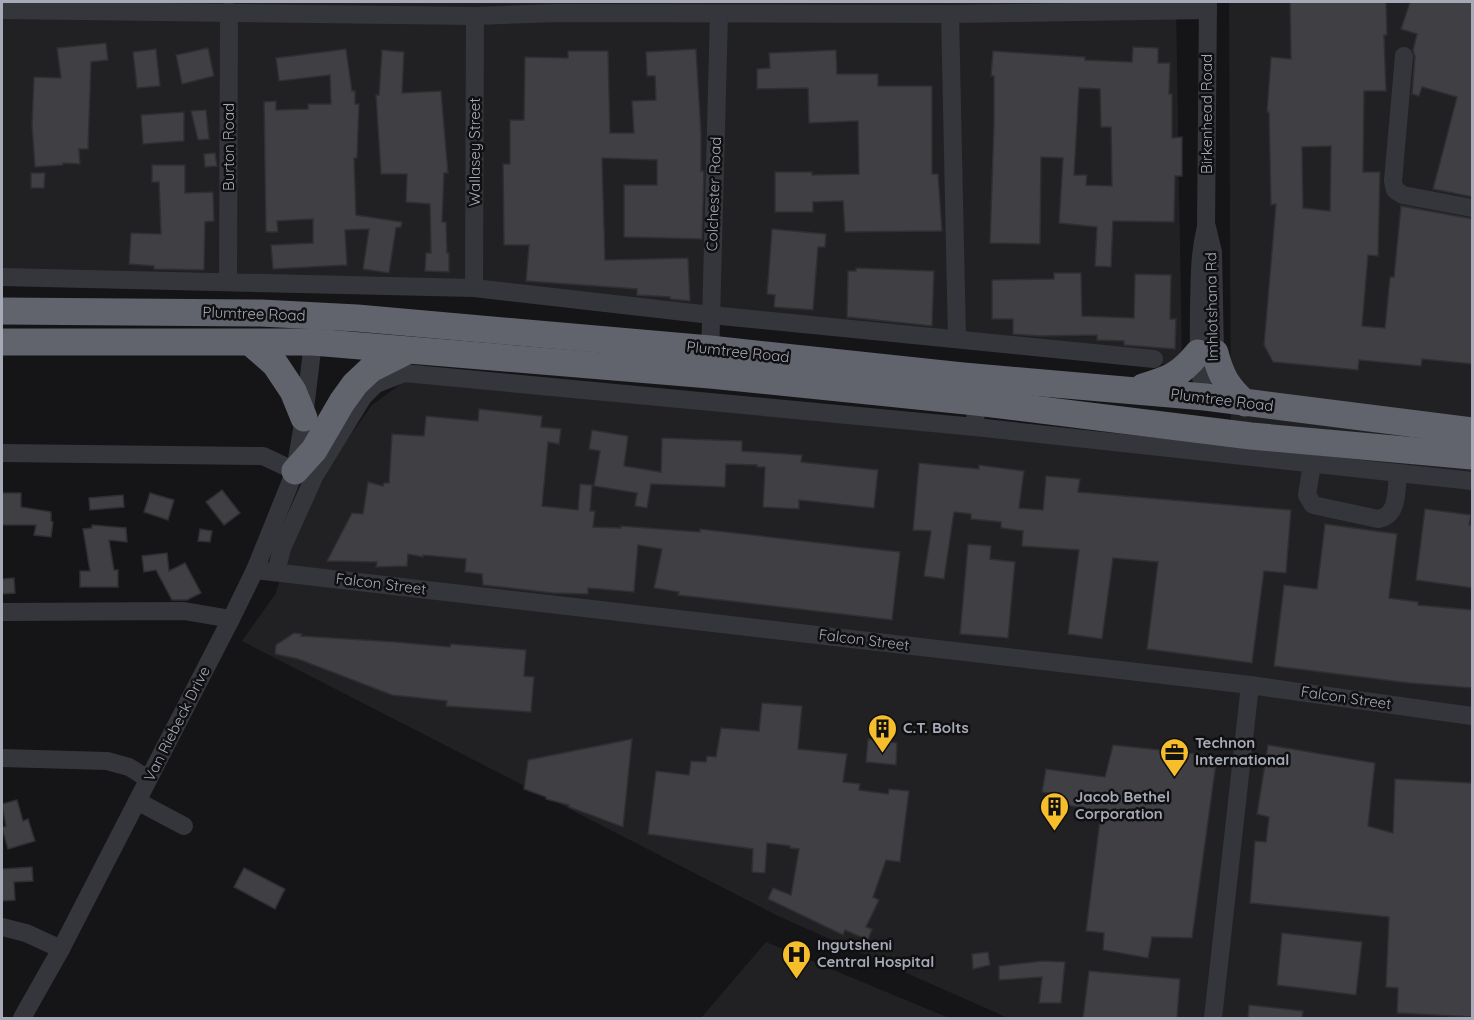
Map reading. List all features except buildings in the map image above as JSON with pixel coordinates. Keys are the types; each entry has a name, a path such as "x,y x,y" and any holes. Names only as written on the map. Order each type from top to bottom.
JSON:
{"highway":[{"name":"Plumtree Road","path":"2,311 261,313 357,318 710,362 976,415 1160,426 1473,456"},
{"path":"261,313 296,328 313,342 333,327 357,318"},
{"name":"Plumtree Road","path":"2,342 313,342 409,350 710,362 963,376 1205,397 1473,431"},
{"path":"251,343 275,364 293,391 304,418"},
{"path":"295,471 314,450 355,384 371,369 409,350"},
{"path":"1133,390 1174,376 1207,353 1224,379 1245,403"},
{"path":"1160,426 1192,412 1205,397 1212,406 1251,436"}],"street":[{"path":"2,10 229,11 475,16 557,7 719,14 950,14 1208,6"},
{"name":"Birkenhead Road","path":"1206,227 1208,6"},
{"name":"Burton Road","path":"228,282 229,11"},
{"name":"Colchester Road","path":"710,362 719,14"},
{"path":"950,14 957,339"},
{"name":"Wallasey Street","path":"474,288 475,16"},
{"path":"1404,56 1393,181 1395,190 1403,195 1473,208"},
{"name":"Imhlotshana Rd","path":"1205,397 1201,381 1207,353 1214,252 1206,227"},
{"path":"2,277 474,288 711,315 1154,359"},
{"name":"Van Riebeck Drive","path":"22,1018 61,949 255,570 295,471 313,342"},
{"path":"276,572 282,548 315,475 363,397 376,384 404,373 976,415 1312,464 1473,481"},
{"path":"2,453 263,456 295,471"},
{"path":"1312,464 1307,495 1313,505 1378,519 1387,517 1393,511 1398,473"},
{"name":"Falcon Street","path":"255,570 1250,685 1473,716"},
{"path":"2,612 184,611 231,619"},
{"path":"1213,1018 1250,685"},
{"path":"2,758 106,761 129,767 148,779"},
{"path":"137,801 184,826"},
{"path":"2,927 26,933 61,949"}],"shaded area":[{"path":"2,2 1176,2 1182,366 388,288 3,275"},
{"path":"1229,2 1472,2 1472,1018 1008,1018 778,916 242,641 276,593 291,541 334,458 372,405 406,380 1231,452"},
{"name":"Ingutsheni Central Hospital","path":"766,942 949,1018 701,1018"}],"place":[{"name":"C.T. Bolts","path":"882,754"},
{"name":"Technon International","path":"1174,778"},
{"name":"Jacob Bethel Corporation","path":"1054,832"},
{"name":"Ingutsheni Central Hospital","path":"796,980"}]}
